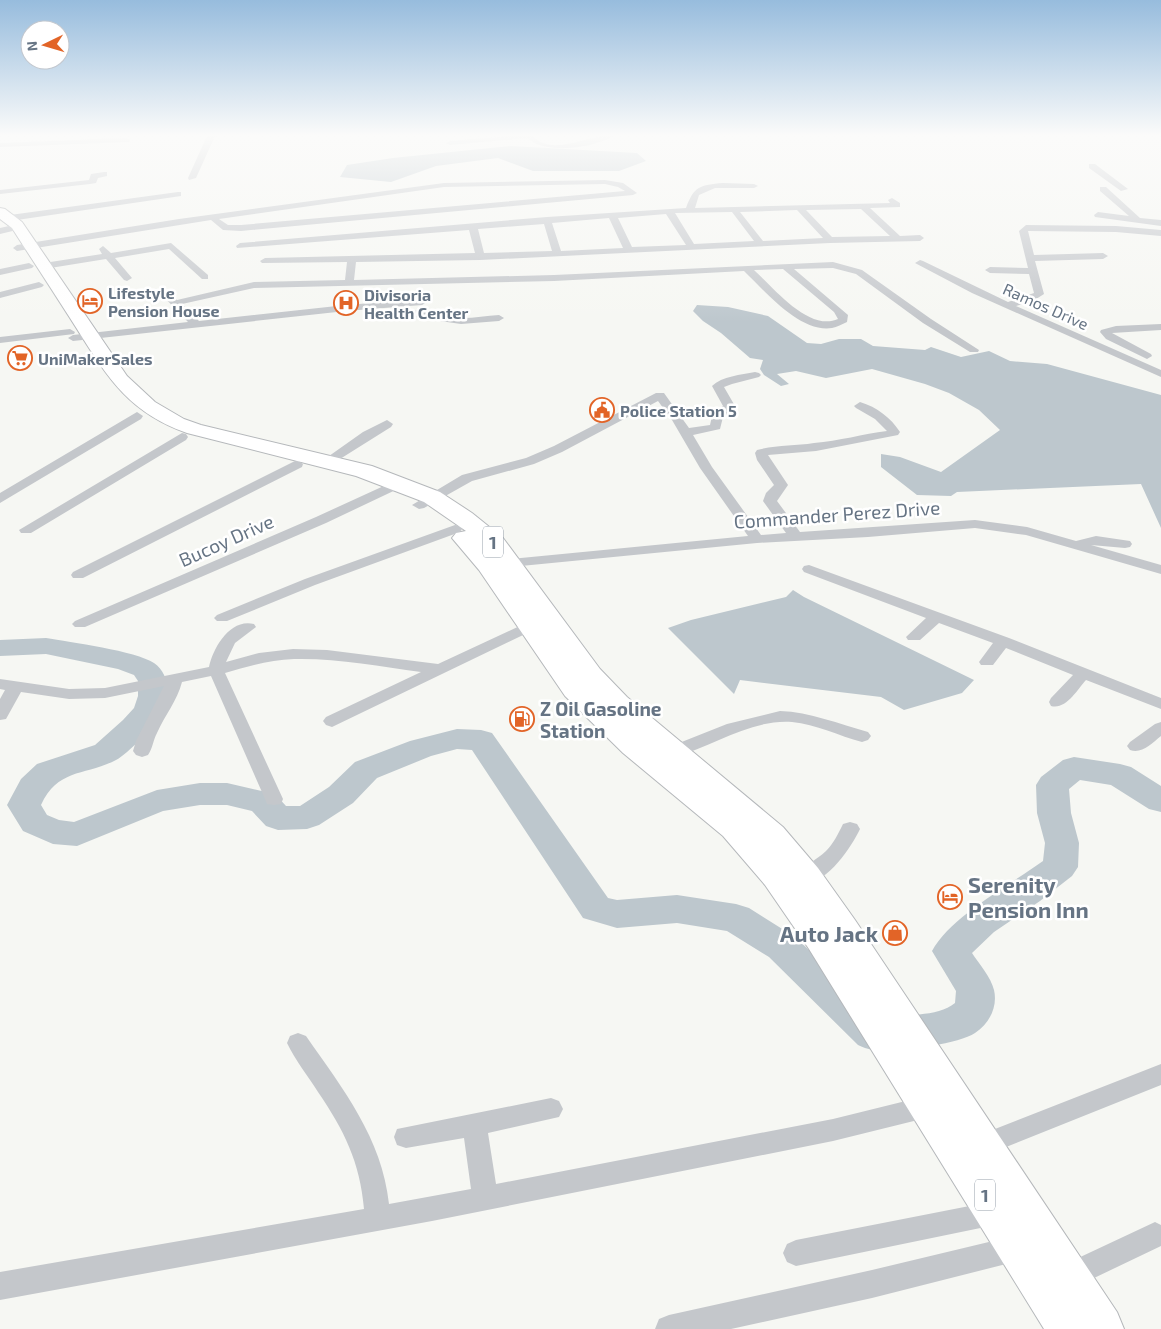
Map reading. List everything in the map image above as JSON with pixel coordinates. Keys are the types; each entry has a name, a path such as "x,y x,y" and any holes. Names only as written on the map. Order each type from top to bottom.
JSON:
{"highway":[{"name":"1","path":"18,243 78,335 114,398 137,416 182,436 393,487"},
{"name":"1","path":"78,335 104,358 132,393 159,414 194,429 328,462 393,487 464,518 487,537 499,564 540,622 575,690 634,746 734,828 771,870 822,939 871,996"},
{"name":"1","path":"426,501 473,546 499,564"},
{"name":"1","path":"540,622 617,704 675,751 771,835 806,876 871,996 911,1058 971,1150 1067,1278 1100,1329"},
{"name":"1","path":"911,1058 931,1106 971,1150 996,1213 1071,1329"}],"street":[{"path":"0,265 18,243 165,198"},
{"path":"18,243 93,236 179,222 214,219 356,198"},
{"path":"214,219 222,226 233,228 459,209 486,198"},
{"path":"690,210 694,198"},
{"path":"1113,198 1137,219"},
{"path":"240,246 669,211 897,205 892,200"},
{"path":"454,201 459,209"},
{"path":"863,206 898,239"},
{"path":"799,207 830,240"},
{"path":"734,209 760,244"},
{"path":"669,211 692,248"},
{"path":"612,215 629,251"},
{"path":"1098,215 1161,223"},
{"path":"355,218 364,236"},
{"path":"547,220 557,254"},
{"path":"473,227 480,257"},
{"path":"1008,305 1030,299 1039,294 1023,231 1029,228 1116,229 1161,233"},
{"path":"388,234 396,258"},
{"path":"93,236 127,278"},
{"path":"265,261 480,257 830,240 920,238"},
{"path":"18,243 109,256 171,246 205,277"},
{"path":"0,272 18,243"},
{"path":"0,295 18,243"},
{"path":"1031,258 1103,256"},
{"path":"349,283 352,259"},
{"name":"Ramos Drive","path":"920,264 1160,373"},
{"path":"746,268 810,323 823,326 833,325 843,320 843,315 838,310 785,266"},
{"path":"175,303 254,286 562,278 785,266 833,266 859,272 927,321 974,350"},
{"path":"990,270 1033,272"},
{"path":"164,292 198,325"},
{"path":"0,340 198,325 422,302"},
{"path":"399,303 407,318 436,312 441,314 444,319 461,321 499,318"},
{"path":"1160,373 1160,368 1148,357 1110,337 1105,332 1116,329 1161,327"},
{"path":"1148,357 1161,356"},
{"path":"686,432 713,428 716,426 716,415 728,410 729,406 718,386 720,384 755,375"},
{"path":"426,501 467,478 530,461 558,449 660,395 686,432 706,468 757,539"},
{"path":"795,536 770,501 771,496 780,490 781,485 763,460 761,453 772,450 816,447 894,432 882,418 860,406"},
{"path":"0,499 79,449 137,416"},
{"path":"328,462 354,443 387,424"},
{"path":"26,530 182,436"},
{"path":"78,575 296,464"},
{"name":"Bucoy Drive","path":"80,624 393,487"},
{"name":"Commander Perez Drive","path":"499,564 757,539 868,533 975,524 1027,531 1161,570"},
{"path":"222,618 310,582 455,529"},
{"path":"1075,544 1096,540 1125,544"},
{"path":"810,569 1084,672 1161,704"},
{"path":"914,637 936,617"},
{"path":"332,722 438,669 540,622"},
{"path":"248,627 234,634 224,645 216,670 274,799"},
{"path":"987,662 1003,641"},
{"path":"0,715 8,685 69,694 105,693 157,684 259,658 293,654 337,656 438,669"},
{"path":"1057,702 1084,672"},
{"path":"142,751 144,741 154,719 172,689 174,680"},
{"path":"675,751 755,723 779,717 800,718 862,736"},
{"path":"1136,746 1161,728"},
{"path":"806,876 830,860 843,847 850,829"},
{"path":"298,1043 356,1131 367,1156 375,1184 378,1219"},
{"path":"971,1150 1161,1074"},
{"path":"0,1286 378,1219 833,1130 931,1106"},
{"path":"406,1137 551,1109"},
{"path":"475,1125 485,1198"},
{"path":"796,1253 996,1213"},
{"path":"1067,1278 1154,1235"},
{"path":"669,1329 872,1284 1018,1248"}],"shaded area":[{"path":"697,305 728,307 768,316 807,343 821,344 839,339 861,339 873,346 925,350 931,347 961,357 989,351 1010,361 1047,364 1161,395 1161,528 1141,484 957,492 951,496 917,495 881,467 881,454 900,457 941,472 1000,430 979,410 949,393 872,369 826,378 796,371 777,374 789,384 781,386 764,375 760,369 763,360 750,358 721,333 703,321 693,311"},
{"path":"793,590 974,680 962,693 904,710 881,697 740,680 734,694 668,628 691,620 786,597"}],"waterway":[{"path":"0,648 46,646 126,662 144,669 153,681 153,696 148,711 134,727 106,752 48,772 33,787 24,805 35,823 53,832 77,834 157,801 200,794 227,794 263,802 278,818 307,817 341,795 366,770 421,748 457,739 481,740 596,908 617,914 677,909 736,918 782,947 872,1033 926,1030 960,1022 974,1010 975,990 951,951 981,922 1027,892 1060,867 1062,843 1054,813 1052,785 1074,768 1120,775 1161,801"}],"place":[{"name":"Lifestyle Pension House","path":"90,301"},
{"name":"Divisoria Health Center","path":"346,303"},
{"name":"UniMakerSales","path":"20,358"},
{"name":"Police Station 5","path":"602,410"},
{"name":"Z Oil Gasoline Station","path":"522,719"},
{"name":"Serenity Pension Inn","path":"950,897"},
{"name":"Auto Jack","path":"895,933"}]}
